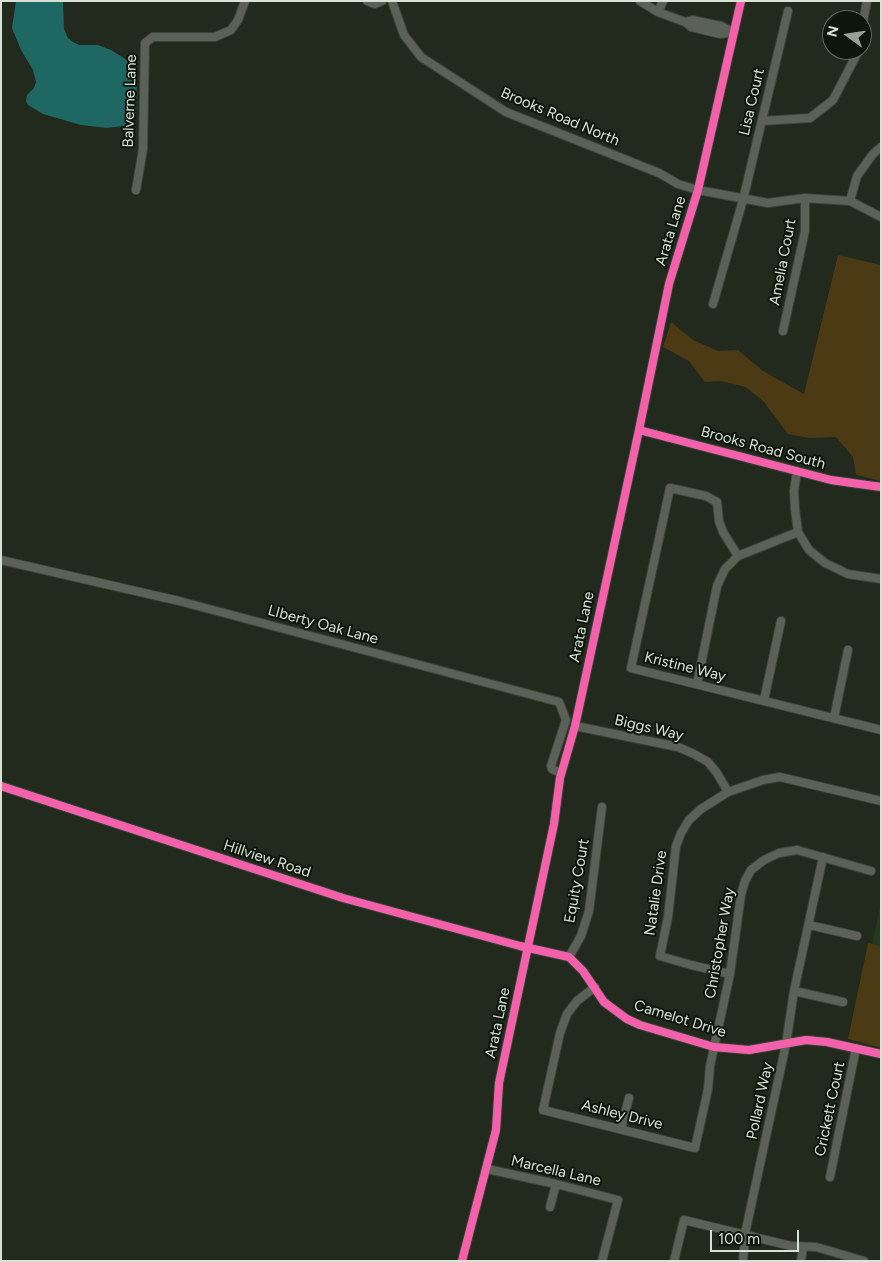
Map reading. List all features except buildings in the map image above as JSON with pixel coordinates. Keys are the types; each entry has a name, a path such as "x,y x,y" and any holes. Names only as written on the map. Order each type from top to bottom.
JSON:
{"street":[{"name":"Balverne Lane","path":"136,190 143,149 145,43 153,38 216,37 231,30 238,20 245,1"},
{"path":"367,1 375,4 382,1"},
{"name":"Brooks Road North","path":"392,1 404,35 422,57 506,112 659,173 678,184 698,190 743,200 768,203 805,198 850,201"},
{"path":"640,1 658,12 692,27 720,34 733,32"},
{"path":"658,12 664,1"},
{"name":"Arata Lane","path":"462,1261 496,1130 500,1083 554,824 561,773 575,726 639,430 668,284 698,190 741,1"},
{"name":"Lisa Court","path":"713,304 743,200 788,11"},
{"path":"762,121 810,118 833,100 854,60"},
{"path":"881,148 873,154 857,176 850,201 881,217"},
{"name":"Amelia Court","path":"784,331 805,231 805,198"},
{"name":"Brooks Road South","path":"639,430 831,480 881,486"},
{"path":"797,471 794,491 798,532 809,550 826,564 848,574 881,579"},
{"name":"Kristine Way","path":"738,556 723,532 719,521 717,502 706,496 670,488 631,668 881,730"},
{"path":"697,684 717,586 725,569 738,556 798,532"},
{"name":"LIberty Oak Lane","path":"1,560 179,601 559,702 566,720 551,766 555,771 561,773"},
{"path":"764,700 781,621"},
{"path":"834,718 848,650"},
{"name":"Biggs Way","path":"575,726 678,747 708,762 728,792"},
{"name":"Natalie Drive","path":"730,974 691,966 660,956 668,917 676,846 689,820 701,809 728,792 763,780 780,778 881,801"},
{"name":"Hillview Road","path":"1,786 343,898 527,948"},
{"name":"Equity Court","path":"569,957 581,936 589,911 602,807"},
{"name":"Christopher Way","path":"695,1148 730,974 744,881 751,870 764,860 779,853 797,850 871,871"},
{"name":"Pollard Way","path":"743,1261 745,1234 786,1044 794,991 823,857"},
{"path":"808,925 857,936"},
{"path":"527,948 569,957"},
{"name":"Camelot Drive","path":"569,957 583,971 604,1002 627,1019 640,1025 714,1047 749,1050 806,1040 827,1042 881,1054"},
{"name":"Ashley Drive","path":"595,987 577,1001 567,1014 560,1033 543,1110 695,1148"},
{"path":"794,991 843,1002"},
{"name":"Crickett Court","path":"830,1177 856,1048"},
{"path":"621,1129 629,1098"},
{"name":"Marcella Lane","path":"486,1170 556,1184 618,1200 602,1261"},
{"path":"550,1207 556,1184"},
{"path":"674,1261 684,1220 791,1246 816,1247 861,1260"},
{"path":"801,1261 803,1247"}],"shaded area":[{"path":"838,255 881,265 881,481 856,475 853,457 836,437 809,438 788,434 764,402 746,387 721,381 705,382 689,361 663,347 671,322 693,340 718,351 738,350 763,371 804,394"},
{"path":"881,903 881,946 872,944"},
{"path":"868,943 881,946 881,1048 848,1039"}],"water":[{"path":"16,1 63,1 64,29 68,38 79,45 98,45 111,50 127,60 137,73 136,115 131,125 107,128 81,125 43,114 28,105 26,101 27,95 34,88 36,82 33,70 21,50 12,28"}],"cycle path":[{"path":"462,1261 496,1130 499,1083 554,824 560,778 575,726 669,284 698,190 741,1"},
{"path":"639,430 831,480 881,487"},
{"path":"1,786 343,898 520,946 569,957 583,971 604,1002 627,1019 640,1025 714,1047 749,1050 806,1040 827,1042 881,1054"}]}
